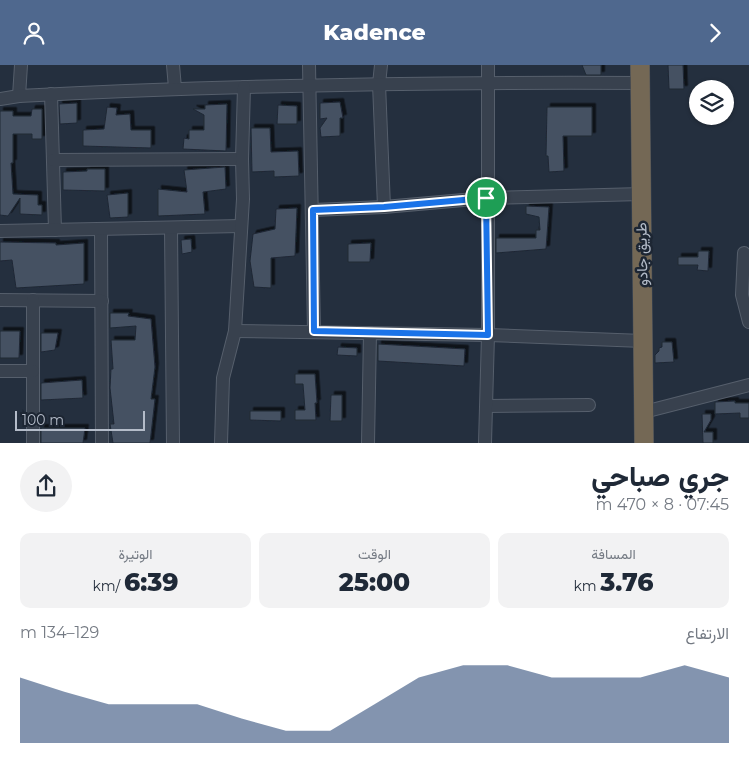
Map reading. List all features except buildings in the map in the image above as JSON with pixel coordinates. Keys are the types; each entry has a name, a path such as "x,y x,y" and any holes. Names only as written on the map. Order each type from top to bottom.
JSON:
{"highway":[{"name":"طريق جادو","path":"640,74 644,443"}],"street":[{"path":"20,96 21,65"},
{"path":"173,65 175,89"},
{"path":"309,65 314,331"},
{"path":"381,65 379,84 384,207"},
{"path":"485,443 488,335 486,198 488,65"},
{"path":"0,99 51,94 175,89 488,82 640,74"},
{"path":"221,443 223,378 235,331 244,183 242,159 244,87"},
{"path":"51,94 55,230"},
{"path":"53,160 242,159"},
{"path":"313,210 384,207 486,198 642,194"},
{"path":"0,231 241,226"},
{"path":"171,228 173,443"},
{"path":"101,229 102,443"},
{"path":"744,253 742,295 749,322"},
{"path":"0,300 102,301"},
{"path":"32,300 33,443"},
{"path":"235,331 488,335 643,341"},
{"path":"368,443 370,333"},
{"path":"0,371 33,371"},
{"path":"644,412 749,385"},
{"path":"487,406 589,405"}],"route":[{"path":"486,198 488,335 314,331 313,210 384,207 486,198"}]}
